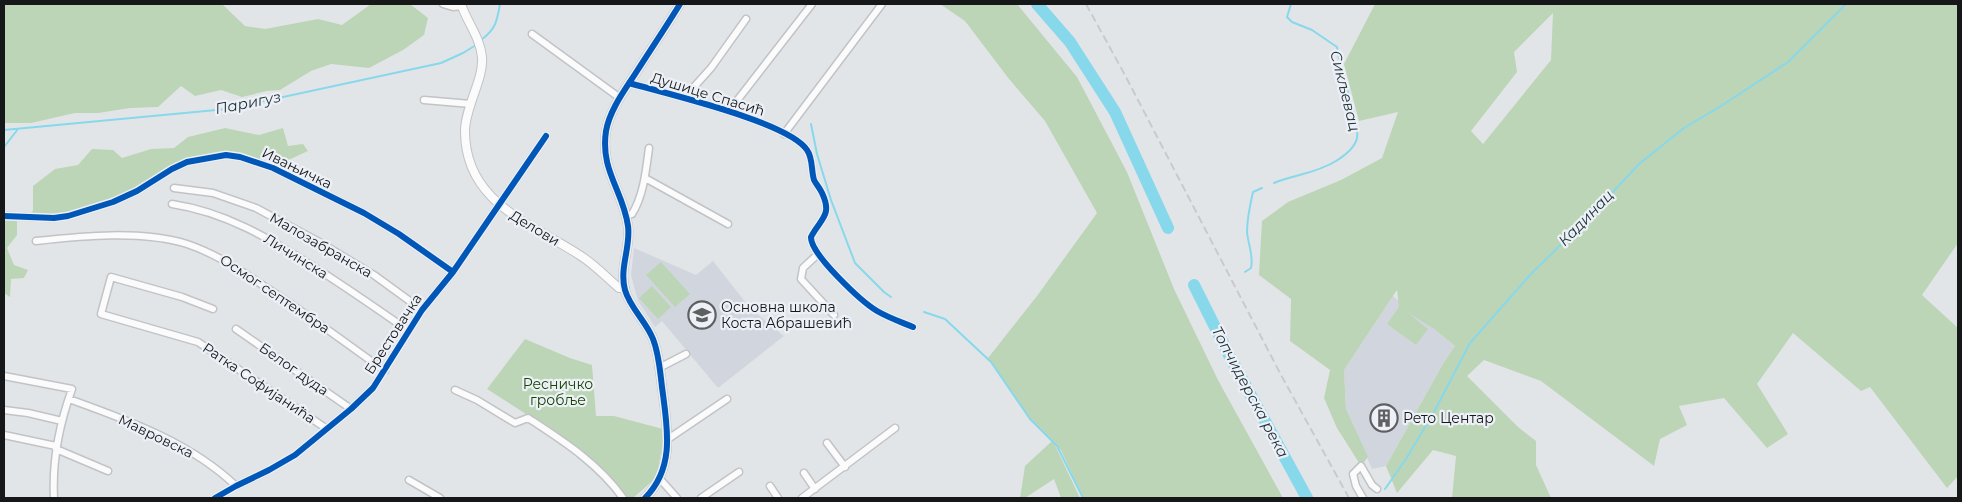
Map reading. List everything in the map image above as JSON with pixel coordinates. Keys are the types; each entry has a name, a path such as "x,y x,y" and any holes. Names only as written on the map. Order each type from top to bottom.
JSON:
{"street":[{"path":"443,4 453,7 461,5"},
{"path":"645,498 660,479 667,456 668,439 659,368 651,334 630,301 625,288 623,272 628,235 626,216 608,171 605,152 606,130 620,98 680,4"},
{"path":"729,111 812,4"},
{"path":"784,134 882,4"},
{"name":"Делови","path":"461,5 479,44 482,64 470,104 465,130 468,152 475,173 499,205 582,257 619,288 625,288"},
{"name":"Душице Спасић","path":"684,98 711,68 746,19"},
{"path":"532,34 620,98"},
{"name":"Душице Спасић","path":"629,83 729,111 784,134 807,149 814,180 822,192 826,204 825,217 811,237 812,244 818,254"},
{"path":"424,100 470,104"},
{"name":"Брестовачка","path":"215,498 285,461 351,409 372,388 422,310 453,272 546,136"},
{"path":"626,216 632,214 645,178 649,148"},
{"name":"Ивањичка","path":"4,216 54,218 74,214 129,195 187,162 226,155 240,157 273,168 330,198 364,213 406,238 453,272"},
{"path":"645,178 728,224"},
{"name":"Малозабранска","path":"174,188 213,193 256,208 321,243 374,275 422,310"},
{"name":"Личинска","path":"172,204 204,210 255,231 344,286 409,331"},
{"name":"Осмог септембра","path":"36,241 95,235 150,238 185,244 216,255 309,315 385,370"},
{"path":"834,315 801,279 803,268 818,254 871,307 887,317 913,327"},
{"name":"Ратка Софијанића","path":"213,309 182,297 110,277 101,314 198,342 327,429"},
{"name":"Белог дуда","path":"236,329 351,409"},
{"path":"659,368 686,354"},
{"path":"4,376 72,389 56,448 53,475 54,498"},
{"path":"454,390 477,400 515,423 528,418 575,448 596,467 623,498"},
{"name":"Мавровска","path":"68,399 154,432 212,465 236,486"},
{"path":"668,439 726,400"},
{"path":"4,410 28,413 62,421"},
{"path":"802,498 895,428"},
{"path":"4,435 56,448 108,470"},
{"path":"827,443 845,467"},
{"path":"1363,498 1353,479 1353,474 1361,466 1372,485 1377,489"},
{"path":"701,498 739,472"},
{"path":"804,473 815,489"},
{"path":"660,479 677,498"},
{"path":"409,480 440,498"},
{"path":"770,486 778,498"}],"shaded area":[{"name":"Основна школа Коста Абрашевић","path":"634,248 696,275 713,261 750,308 784,336 718,388 662,321 655,327 638,301 631,275"},
{"path":"1393,296 1455,346 1444,362 1386,466 1372,469 1346,409 1344,370"}],"green space":[{"path":"4,4 222,4 245,26 265,29 318,19 342,25 371,4 410,4 428,18 424,35 403,50 369,68 331,64 311,71 280,90 242,97 221,90 195,96 181,86 158,107 130,108 98,113 75,113 31,123 4,123"},
{"path":"940,4 1017,4 1077,77 1127,172 1174,289 1218,380 1283,498 1083,498 1061,450 1054,443 1080,498 1061,498 1054,479 1025,498 1020,498 1025,466 1052,441 1030,419 988,358 1037,296 1097,213 1045,121 1009,79 965,21"},
{"path":"1375,4 1958,4 1958,243 1922,295 1958,328 1958,476 1947,488 1870,387 1861,391 1793,333 1757,384 1788,434 1767,448 1724,398 1679,406 1687,425 1660,439 1654,466 1541,381 1484,360 1467,376 1518,427 1536,441 1536,465 1551,498 1452,498 1456,456 1433,450 1397,493 1386,466 1444,362 1455,346 1434,329 1407,312 1428,329 1416,345 1387,324 1399,307 1397,290 1344,370 1346,409 1368,457 1361,466 1337,428 1324,398 1330,370 1290,341 1291,299 1259,275 1262,221 1288,202 1341,180 1382,158 1398,112 1359,121 1344,64","holes":["1553,13 1551,60 1483,144 1471,131 1517,72 1514,52"]},
{"path":"225,128 259,135 283,128 288,146 303,144 308,151 282,163 276,157 262,157 256,162 226,155 187,162 137,191 68,216 28,222 33,210 33,186 55,169 78,165 92,149 113,150 122,158 151,149 174,148 188,137"},
{"path":"4,216 17,217 17,235 7,248 14,265 28,270 24,278 11,279 10,297 4,293"},
{"path":"661,262 690,294 675,307 646,275"},
{"path":"652,286 671,307 658,319 639,298"},
{"name":"Ресничко гробље","path":"525,339 592,365 596,416 614,416 663,429 663,443 656,478 633,498 626,498 574,445 487,389"}],"waterway":[{"name":"Паригуз","path":"481,40 490,32 495,24 500,4"},
{"name":"Топчидерска река","path":"1037,4 1070,42 1115,112 1168,228"},
{"name":"Сикљевац","path":"1274,183 1329,165 1349,151 1357,138 1355,121 1337,47 1312,30 1292,22 1287,17 1291,4"},
{"name":"Кадинац","path":"1385,489 1406,459 1434,412 1470,343 1529,276 1599,207 1639,164 1684,128 1788,62 1846,4"},
{"name":"Паригуз","path":"4,130 227,109 441,63 476,45"},
{"path":"811,124 817,154 831,200 855,263 891,297"},
{"name":"Паригуз","path":"4,147 18,129"},
{"name":"Сикљевац","path":"1245,272 1251,268 1252,264 1247,232 1253,192 1262,188"},
{"name":"Топчидерска река","path":"1194,285 1230,357 1307,498"},
{"path":"924,312 945,319 991,362 1030,419 1057,446 1083,498"}],"railway":[{"path":"1086,4 1281,375 1349,498"}],"cycle path":[{"path":"645,498 655,486 665,460 667,446 666,416 655,345 650,332 630,303 625,290 623,274 628,242 628,226 622,202 609,169 605,145 608,123 618,100 680,4"},
{"path":"629,83 696,101 752,119 796,139 809,153 814,180 821,191 826,207 824,217 811,237 813,245 827,266 870,306 886,316 913,327"},
{"path":"215,498 295,455 351,409 373,388 422,310 453,272 546,136"},
{"path":"4,216 54,218 68,216 113,202 137,191 187,162 226,155 240,157 273,168 364,213 399,234 453,272"}],"place":[{"name":"Основна школа Коста Абрашевић","path":"702,315"},
{"name":"Рето Центар","path":"1384,418"}]}
